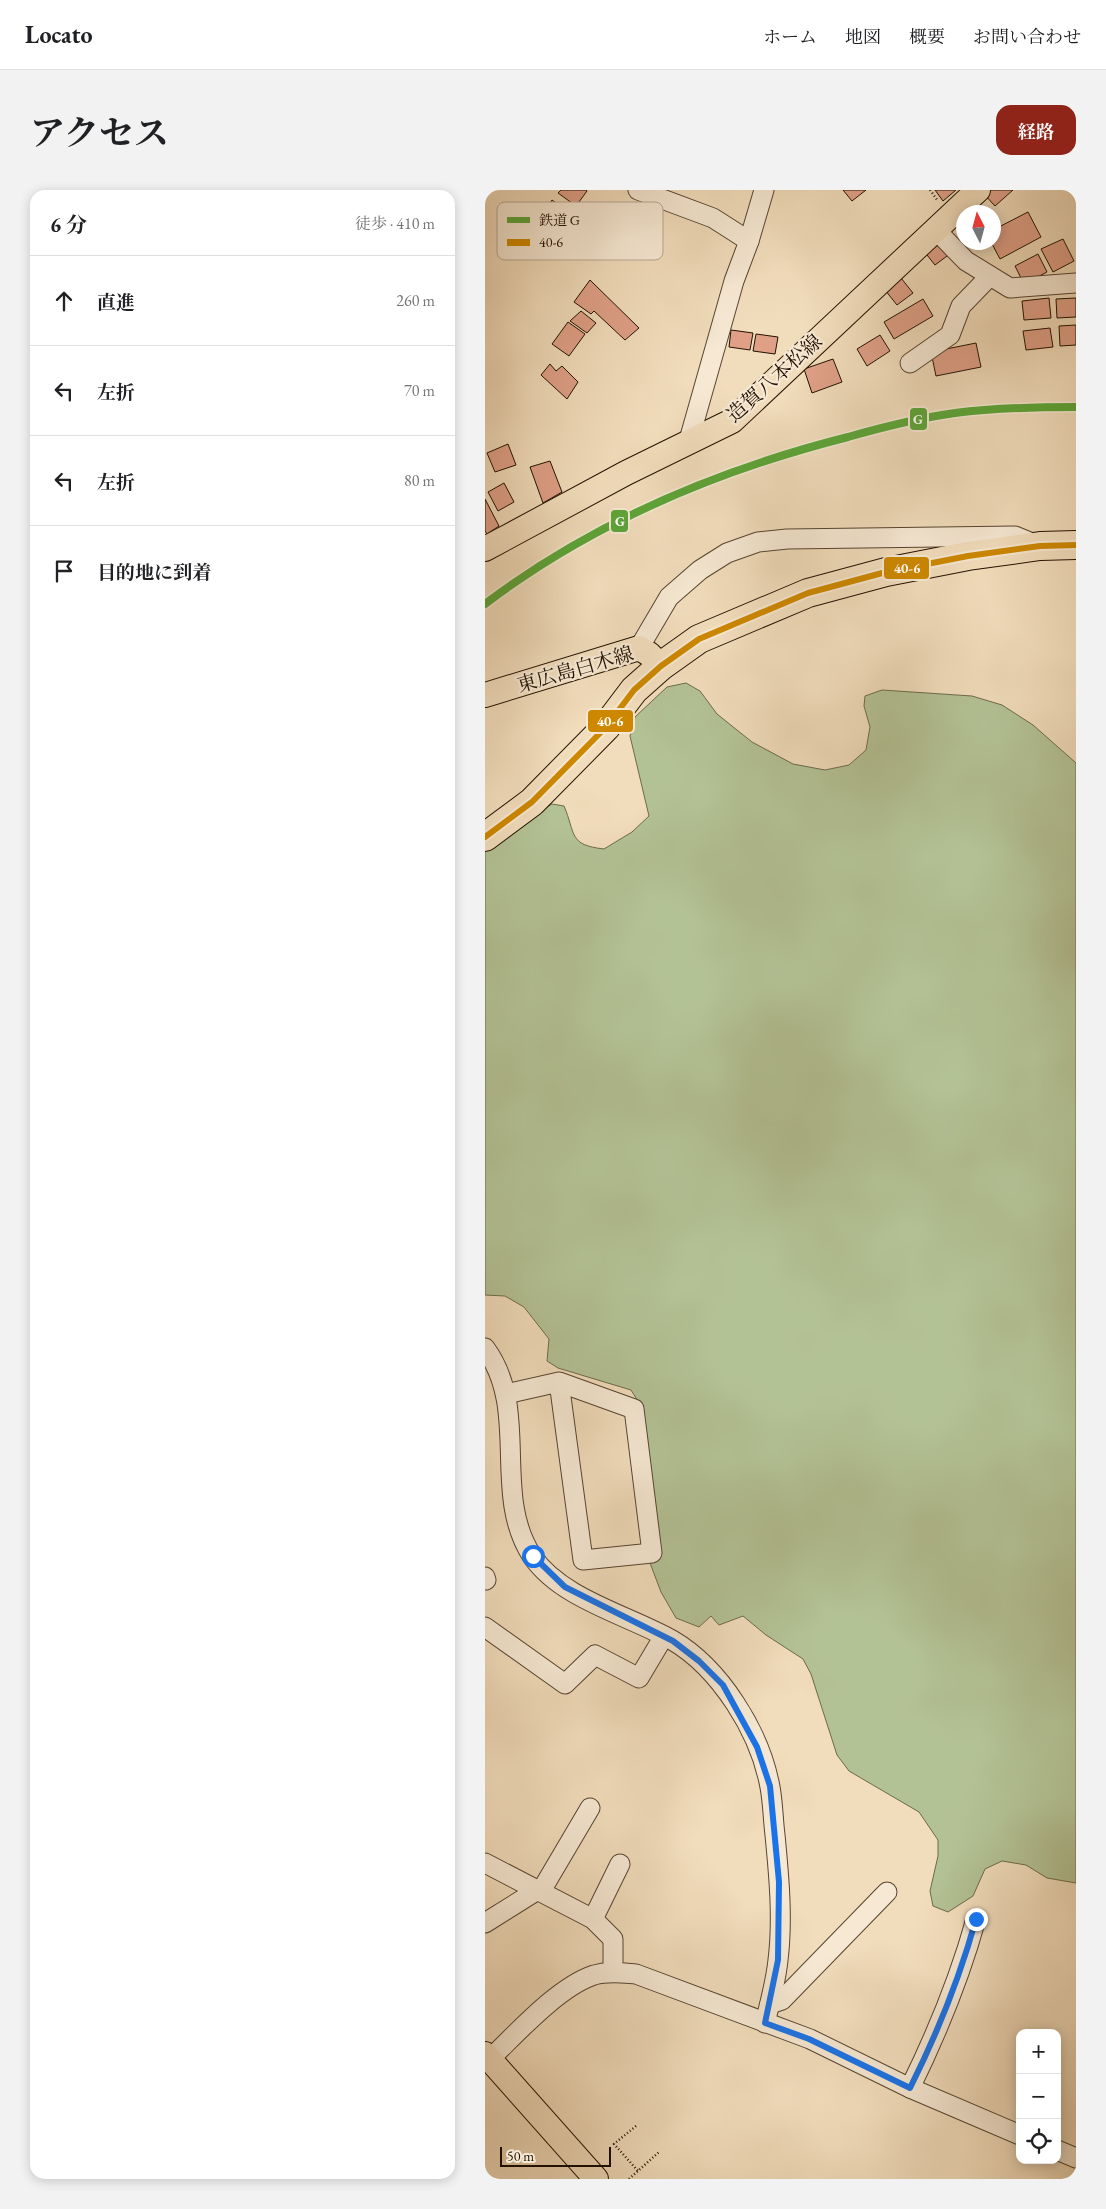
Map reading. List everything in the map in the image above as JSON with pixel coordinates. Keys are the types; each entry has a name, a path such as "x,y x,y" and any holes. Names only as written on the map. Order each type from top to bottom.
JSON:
{"highway":[{"path":"485,837 532,802 606,727 634,690 661,666 699,639 808,593 886,572 968,556 1040,546 1076,544"}],"main road":[{"name":"造賀八本松線","path":"485,549 689,440 732,421 977,190"},
{"name":"東広島白木線","path":"485,695 639,648 649,654 661,666"},
{"path":"487,2057 596,2179"}],"street":[{"path":"638,190 713,218 749,241"},
{"path":"689,440 734,280 749,241 764,190"},
{"path":"936,230 967,261 1010,288 1076,282"},
{"path":"910,363 950,335 961,306 990,276"},
{"path":"639,648 669,597 700,570 727,553 758,542 787,539 1015,536 1040,546"},
{"path":"485,1348 496,1363 506,1394 510,1424 513,1504 519,1531 533,1556 565,1587 664,1636 699,1661 723,1685 757,1747 770,1786 779,1882 780,1922 778,1960 765,2023"},
{"path":"506,1394 559,1382 634,1409 652,1553 583,1560 559,1382"},
{"path":"485,1627 565,1684 595,1656 639,1678 664,1636"},
{"path":"485,1923 544,1886 589,1808"},
{"path":"485,1863 593,1919 613,1939 613,1972"},
{"path":"593,1919 620,1864"},
{"path":"770,2004 782,2000 887,1892"},
{"path":"910,2088 924,2060 964,1960 976,1919"},
{"path":"487,2057 565,1991 593,1976 613,1972 645,1977 809,2039 910,2088 1016,2133"},
{"path":"1061,2152 1076,2158"}],"path":[{"path":"636,2126 613,2144 638,2171"},
{"path":"629,2179 659,2152"}],"green space":[{"path":"686,683 700,691 717,714 752,742 793,764 825,770 849,765 866,750 870,727 864,706 865,696 882,690 972,696 1002,705 1033,725 1076,763 1076,1883 1047,1878 1026,1865 1002,1861 985,1869 973,1896 948,1912 933,1906 930,1891 938,1856 938,1840 919,1812 849,1771 837,1755 811,1674 803,1659 766,1635 743,1616 719,1625 711,1616 699,1627 676,1618 661,1592 647,1555 641,1406 631,1390 558,1368 547,1361 549,1339 524,1307 505,1296 485,1295 485,842 552,804 564,806 572,831 584,845 604,849 632,832 649,816 630,736 635,717 667,687"}],"building":[{"path":"561,190 587,191 579,202 570,202 558,193"},
{"path":"843,190 866,190 852,201"},
{"path":"935,190 956,190 943,201"},
{"path":"987,190 1013,190 996,205 983,193"},
{"path":"1028,212 1041,237 1000,259 995,250 1001,250 1001,226"},
{"path":"938,238 951,253 935,265 923,250"},
{"path":"1063,239 1074,261 1053,272 1041,249"},
{"path":"1038,254 1047,272 1024,284 1015,266"},
{"path":"901,278 913,293 897,305 885,290"},
{"path":"590,280 639,328 625,340 594,311 591,314 574,302"},
{"path":"1049,298 1051,318 1024,320 1022,301"},
{"path":"1076,298 1076,317 1057,318 1056,299"},
{"path":"923,299 933,316 894,339 884,322"},
{"path":"581,311 596,323 587,333 570,321"},
{"path":"568,322 585,334 569,356 552,344"},
{"path":"1076,325 1076,345 1060,346 1059,326"},
{"path":"1050,328 1053,347 1026,350 1023,331"},
{"path":"731,330 753,333 750,350 729,347"},
{"path":"756,334 778,337 775,354 753,351"},
{"path":"880,335 890,351 867,366 857,349"},
{"path":"976,343 981,367 936,376 931,352"},
{"path":"833,359 842,382 812,393 804,369"},
{"path":"550,364 556,371 562,366 578,382 567,399 541,375"},
{"path":"508,444 516,465 495,472 487,453"},
{"path":"550,461 562,492 543,503 530,467"},
{"path":"504,483 514,502 498,511 488,492"},
{"path":"485,499 499,526 487,534 485,531"}],"rail line":[{"name":"G","path":"485,604 569,548 613,524 658,502 751,466 799,450 928,417 985,410 1076,407"}],"transit line":[{"name":"40-6","path":"485,837 532,802 606,727 634,690 661,666 699,639 808,593 886,572 968,556 1040,546 1076,545"}],"route":[{"path":"533,1556 546,1571 565,1587 673,1641 699,1661 723,1685 757,1747 770,1786 779,1882 780,1922 778,1960 765,2023 809,2039 910,2088 924,2060 964,1960 976,1919"}]}
